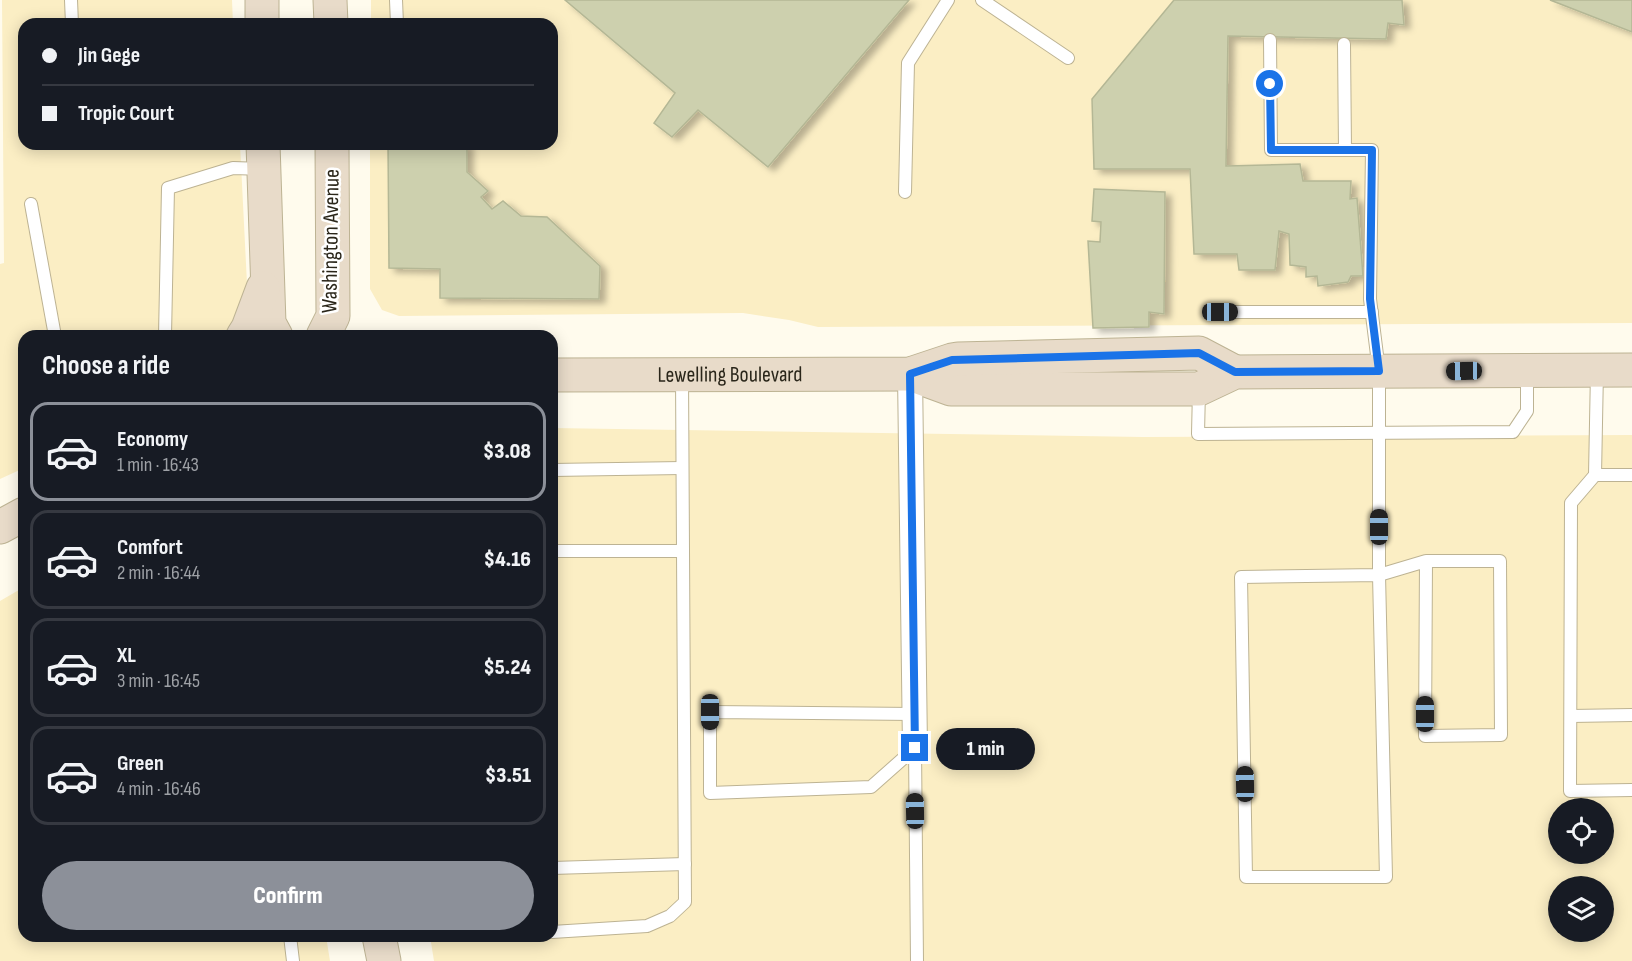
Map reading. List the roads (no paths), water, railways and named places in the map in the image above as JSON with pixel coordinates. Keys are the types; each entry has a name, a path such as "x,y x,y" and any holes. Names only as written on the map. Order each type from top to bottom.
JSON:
{"main road":[{"path":"262,0 262,18"},
{"path":"330,0 331,18"},
{"name":"Washington Avenue","path":"326,330 333,316 332,150"},
{"path":"263,157 269,323 273,330"},
{"path":"247,330 268,273"},
{"name":"Lewelling Boulevard","path":"558,375 910,374 952,360 1199,353 1235,372"},
{"name":"Lewelling Boulevard","path":"910,374 951,388 1199,389 1235,372 1632,370"},
{"path":"0,527 18,517"},
{"path":"380,942 384,961"}],"street":[{"path":"910,374 915,748"}],"lane":[{"path":"71,0 72,18"},
{"path":"396,0 397,18"},
{"path":"905,192 908,63 948,0"},
{"path":"982,0 1068,58"},
{"path":"1270,40 1271,150 1372,150 1370,299 1379,371 1379,575 1386,877 1246,877 1241,577 1379,575 1426,561 1500,561 1501,735 1425,736 1426,561"},
{"path":"1344,44 1345,150"},
{"path":"165,330 168,188 263,157"},
{"path":"32,204 54,330"},
{"path":"1220,312 1372,312"},
{"path":"1199,389 1198,434 1514,432 1527,411 1527,370"},
{"path":"1597,370 1595,475 1571,504 1570,791 1632,790"},
{"path":"558,932 647,926 670,916 685,902 682,374"},
{"path":"558,470 682,468"},
{"path":"1595,475 1632,475"},
{"path":"558,551 683,551"},
{"path":"914,714 710,712 710,793 872,787 915,748"},
{"path":"1571,716 1632,715"},
{"path":"915,748 917,961"},
{"path":"558,868 685,864"},
{"path":"291,942 293,961"}]}
